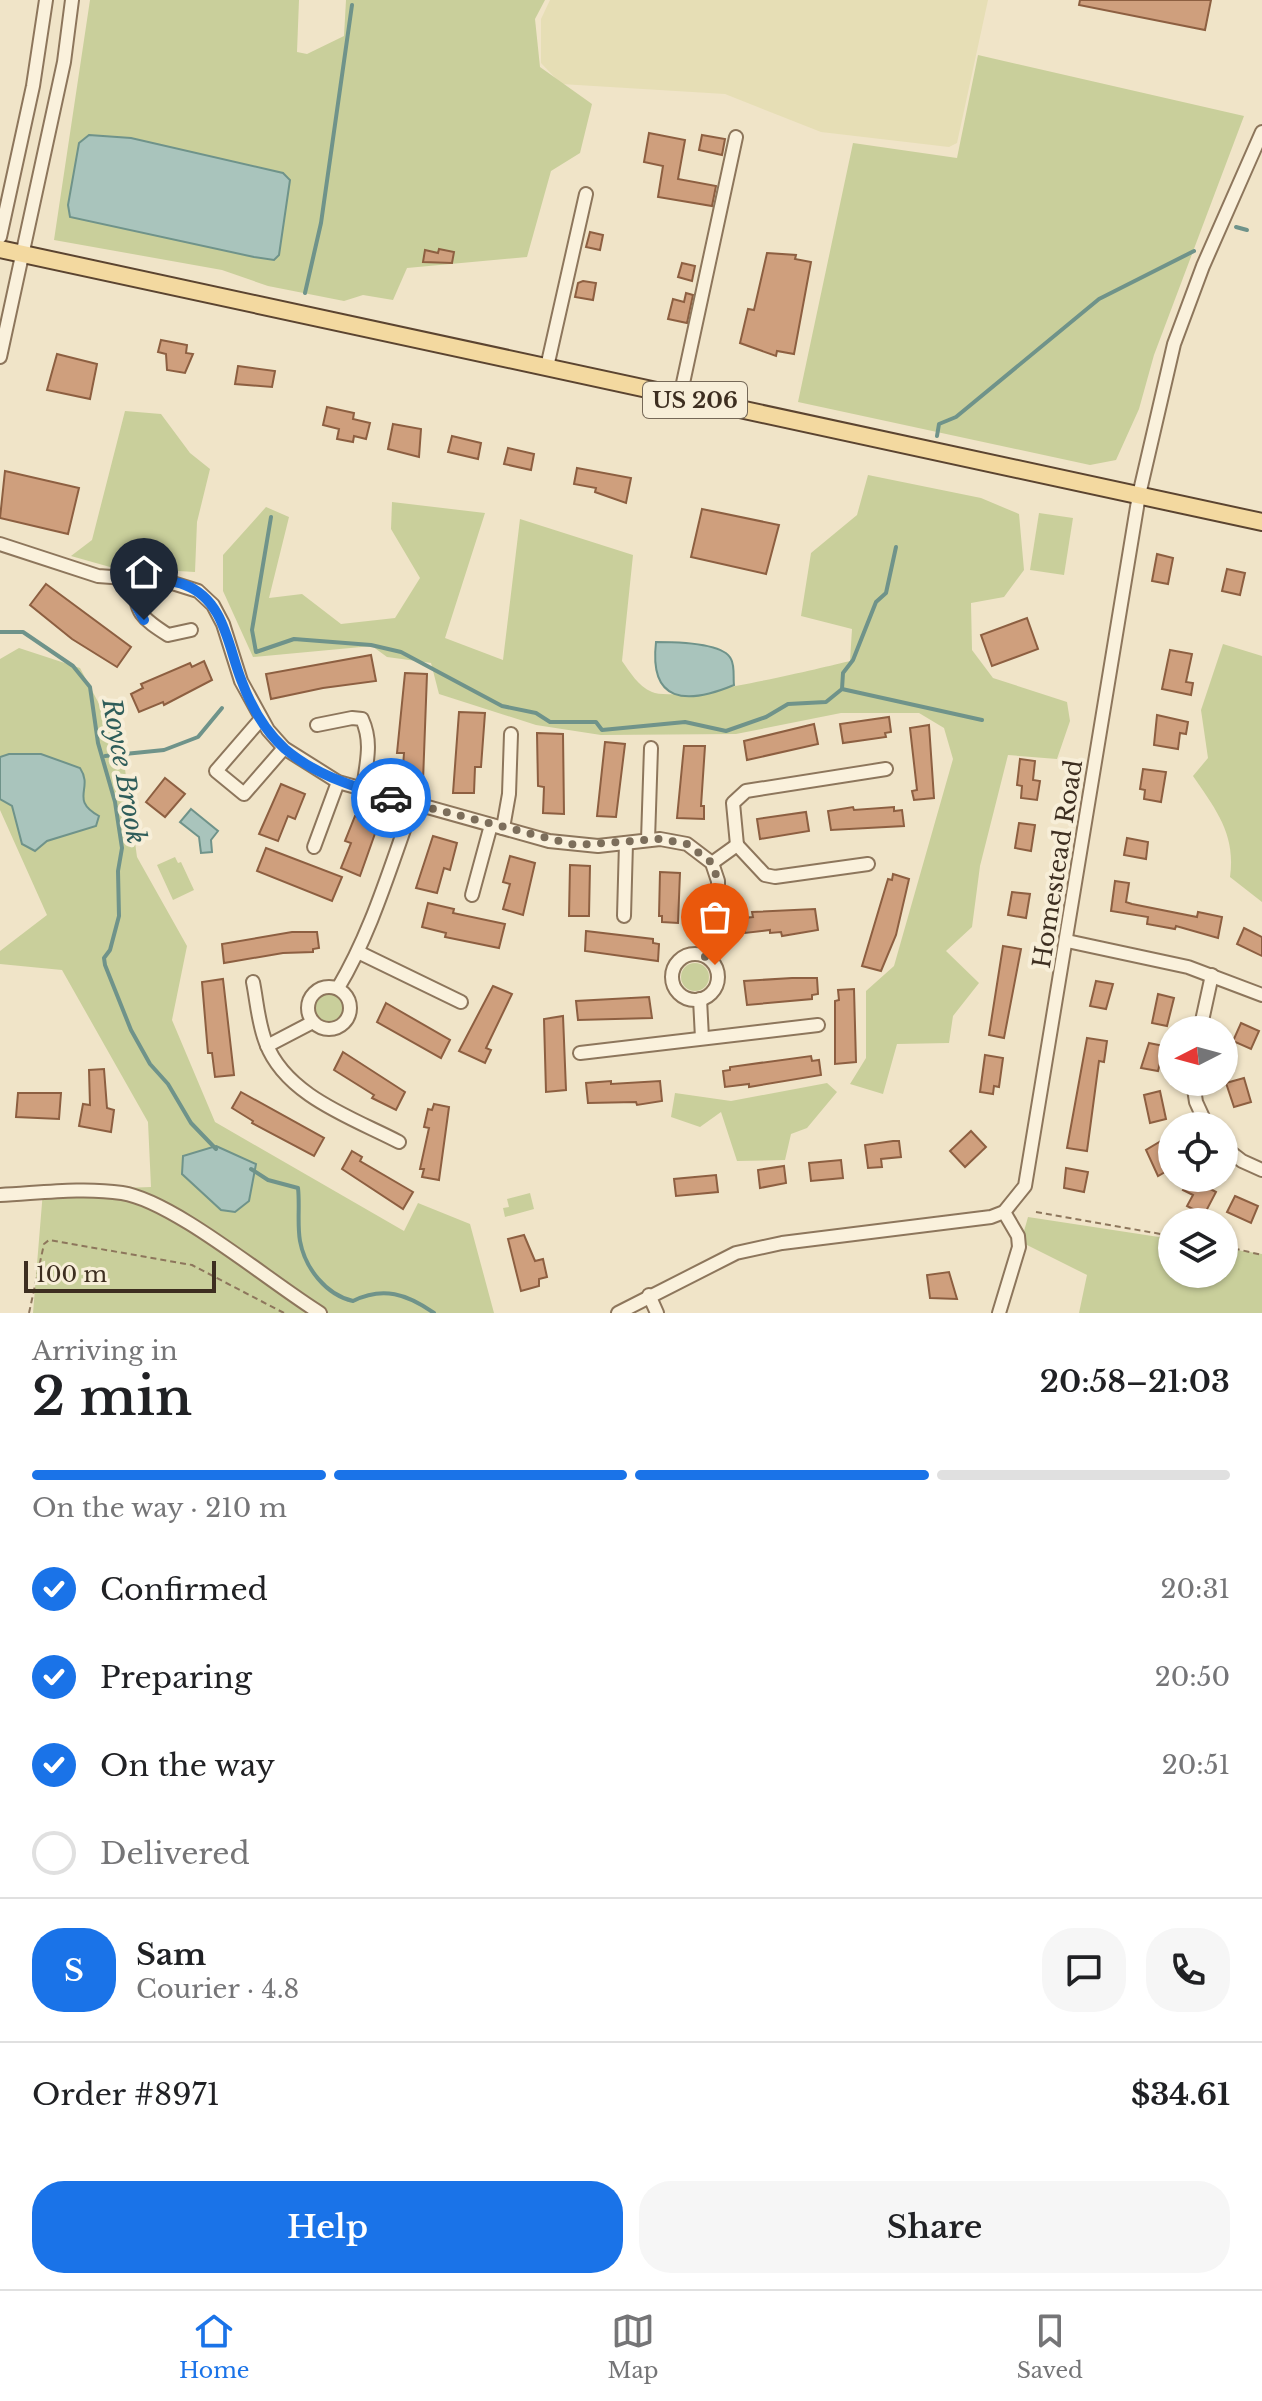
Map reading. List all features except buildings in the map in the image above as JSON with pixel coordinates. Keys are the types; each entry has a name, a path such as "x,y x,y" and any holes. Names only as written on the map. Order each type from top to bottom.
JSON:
{"main road":[{"name":"US 206","path":"0,249 1262,522"}],"street":[{"path":"0,237 33,86 46,0"},
{"path":"0,357 64,62 72,0"},
{"name":"Homestead Road","path":"1004,1212 1019,1197 1029,1174 1139,495 1174,344 1203,266 1262,132"},
{"path":"680,397 736,137"},
{"path":"547,367 586,194"},
{"path":"0,544 87,573 136,581 184,584 213,605 241,681 261,719 284,748 338,782 413,805 575,845 648,840 687,844 712,863 720,897 703,955"},
{"path":"136,581 135,604 144,620 168,635 191,630"},
{"path":"261,719 216,771 244,794 284,748"},
{"path":"317,725 362,719 368,732 369,757 363,789"},
{"path":"472,895 509,794 511,734"},
{"path":"648,840 651,748"},
{"path":"868,864 775,877 765,875 737,845 733,803 746,791 886,769"},
{"path":"314,847 338,782"},
{"path":"338,988 358,952 393,866 413,805"},
{"path":"624,916 626,843"},
{"path":"712,863 737,845"},
{"path":"1067,941 1212,975 1262,995"},
{"path":"358,952 461,1002"},
{"path":"703,955 715,965 718,979 713,992 700,999 685,998 672,979 681,958 703,955"},
{"path":"1203,1016 1212,975"},
{"path":"253,982 267,1046 288,1078 305,1092 399,1142"},
{"path":"321,988 338,988 350,1000 346,1022 326,1029 313,1022 308,1010 311,997 321,988"},
{"path":"700,999 702,1038"},
{"path":"267,1046 313,1022"},
{"path":"580,1053 818,1025"},
{"path":"1238,1158 1262,1170"},
{"path":"0,1195 104,1191 142,1198 173,1214 320,1313"},
{"path":"618,1313 705,1266 752,1249 977,1220 1004,1212 1018,1236 1016,1260 999,1313"},
{"path":"649,1295 657,1313"}],"path":[{"path":"1036,1212 1158,1234"},
{"path":"29,1313 44,1244 49,1240 192,1265 284,1313"},
{"path":"1238,1249 1262,1255"}],"shaded area":[{"path":"550,0 988,0 957,143 949,147 821,132 725,94 561,84 541,63 541,19"}],"green space":[{"path":"90,0 299,0 297,52 307,54 344,36 346,0 545,0 535,19 540,67 592,104 580,153 551,171 527,257 407,268 393,300 363,295 344,301 268,286 222,270 54,240"},
{"path":"978,55 1244,116 1154,355 1139,409 1116,460 1090,465 798,402 853,143 957,158"},
{"path":"125,411 161,414 190,453 210,469 197,522 195,572 110,567 71,556 92,540"},
{"path":"868,475 981,498 1019,514 1024,570 1004,597 971,603 972,650 993,678 1067,702 1070,721 1057,759 1008,755 980,866 972,927 946,951 979,983 953,1016 949,1043 897,1044 883,1094 850,1084 866,1058 866,991 894,966 953,759 944,728 919,713 841,713 736,734 601,735 536,725 439,694 431,663 387,657 372,646 253,657 223,591 223,555 266,507 289,517 269,598 302,594 341,624 395,618 420,578 391,529 392,502 485,513 445,638 503,660 520,519 633,555 622,661 643,686 652,692 666,694 748,684 850,661 852,629 801,616 811,553 857,515"},
{"path":"1039,513 1073,518 1064,575 1030,570"},
{"path":"1223,644 1262,656 1262,902 1230,877 1227,835 1193,776 1208,758 1201,710"},
{"path":"19,648 80,668 122,747 137,857 187,946 172,1020 215,1122 404,1231 418,1203 470,1224 494,1313 33,1313 43,1191 151,1187 148,1122 62,970 0,964 0,951 47,915 0,810 0,659"},
{"path":"175,857 178,863 181,862 194,890 173,900 157,865"},
{"path":"695,963 705,967 709,977 705,987 695,991 685,987 681,977 685,967"},
{"path":"329,994 339,998 343,1008 339,1018 329,1022 319,1018 315,1008 319,998"},
{"path":"827,1083 837,1092 807,1128 791,1134 785,1160 737,1161 721,1112 700,1127 671,1117 675,1093 731,1101"},
{"path":"530,1193 534,1209 505,1217 503,1208 509,1207 507,1199"},
{"path":"1028,1217 1158,1237 1158,1288 1238,1288 1238,1250 1262,1254 1262,1313 1079,1313 1087,1275 1021,1242"}],"water":[{"path":"89,135 131,138 283,173 290,180 279,255 274,260 254,257 70,217 68,205 79,143"},
{"path":"656,642 697,644 726,653 732,662 734,685 701,695 674,694 665,688 658,677"},
{"path":"41,754 80,768 85,782 83,799 90,810 99,816 96,826 47,841 35,851 22,844 12,806 0,799 0,757"},
{"path":"191,809 218,831 211,840 212,852 201,853 199,837 180,822"},
{"path":"216,1146 256,1164 249,1201 235,1212 221,1210 182,1174 183,1156"}],"waterway":[{"path":"305,293 321,223 352,5"},
{"path":"1236,227 1247,230"},
{"path":"937,436 939,424 956,417 1099,299 1194,251"},
{"path":"271,517 252,630 256,652 294,639 371,645 401,652 502,706 536,713 550,722 596,722 602,730 685,722 726,731 766,717 788,704 826,702 842,689 982,720"},
{"path":"842,689 843,673 853,660 876,602 886,593 896,547"},
{"name":"Royce Brook","path":"0,632 23,632 73,666 90,687 98,743 115,802 122,848 118,871 119,916 110,950 104,958 105,965 131,1030 150,1064 168,1084 191,1123 216,1149"},
{"path":"105,756 164,750 198,737 222,708"},
{"name":"Royce Brook","path":"251,1169 268,1180 298,1188 299,1235 303,1251 318,1279 334,1293 353,1301 375,1294 395,1294 434,1313"}],"way so far":[{"path":"391,798 549,841 598,846 660,839 687,844 712,863 718,881 718,911 703,955 715,965"}],"route":[{"path":"144,620 137,613 135,604 136,581 166,581 184,584 198,591 213,605 223,624 253,708 284,748 338,782 391,798"}]}
